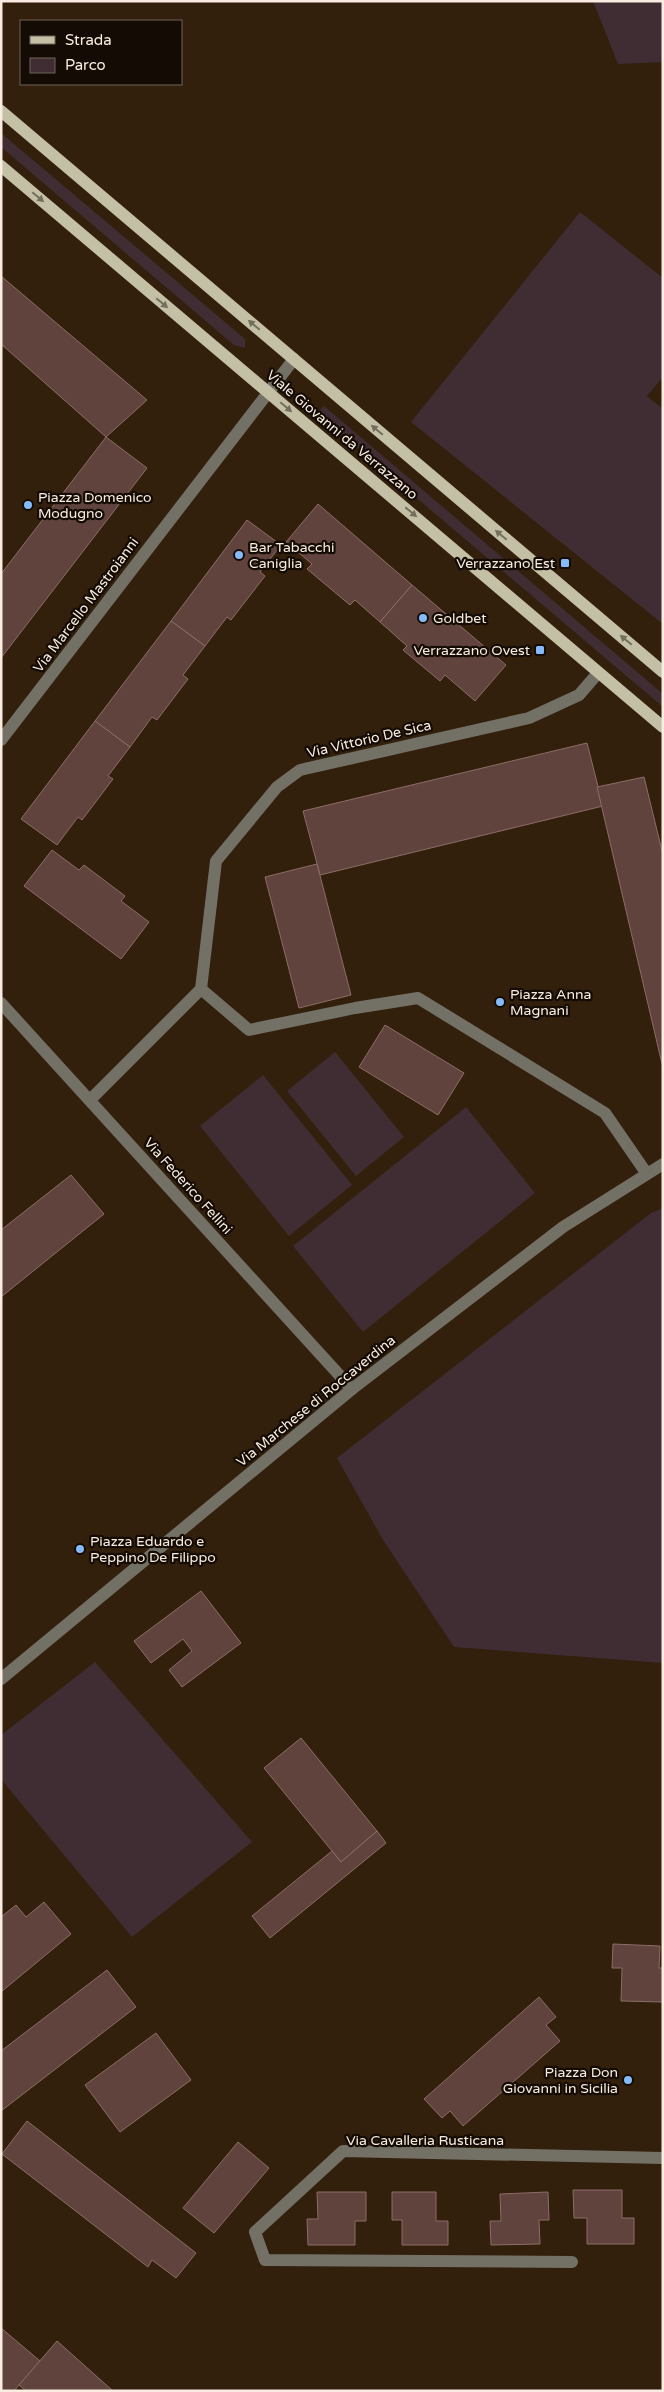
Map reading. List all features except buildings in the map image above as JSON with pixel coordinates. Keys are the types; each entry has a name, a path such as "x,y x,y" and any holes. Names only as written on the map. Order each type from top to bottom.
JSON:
{"main road":[{"name":"Viale Giovanni da Verrazzano","path":"1,111 663,672"},
{"name":"Viale Giovanni da Verrazzano","path":"1,166 663,727"}],"street":[{"name":"Via Marcello Mastroianni","path":"1,740 294,359"},
{"name":"Via Vittorio De Sica","path":"201,989 216,861 278,787 300,770 529,718 580,694 598,673"},
{"path":"90,1100 201,989 249,1030 354,1008 418,998 606,1113 647,1174"},
{"name":"Via Federico Fellini","path":"1,1003 352,1389"},
{"name":"Via Marchese di Roccaverdina","path":"1,1679 352,1389 563,1227 663,1164"},
{"name":"Via Cavalleria Rusticana","path":"572,2262 265,2260 255,2232 343,2151 663,2158"}],"green space":[{"path":"593,1 663,1 663,62 618,64"},
{"path":"1,133 245,339 245,348 234,345 1,147"},
{"path":"580,212 663,278 663,377 647,396 663,409 663,624 411,422"},
{"path":"324,406 663,694 663,707 320,416 319,411"},
{"path":"335,1052 404,1137 356,1176 287,1091"},
{"path":"263,1075 352,1185 289,1236 200,1126"},
{"path":"466,1107 535,1193 363,1332 293,1246"},
{"path":"663,1208 663,1663 454,1647 383,1540 337,1458 651,1213"},
{"path":"95,1662 252,1842 132,1937 1,1779 1,1735"}],"place":[{"name":"Piazza Domenico Modugno","path":"28,505"},
{"name":"Bar Tabacchi Caniglia","path":"239,555"},
{"name":"Verrazzano Est","path":"565,563"},
{"name":"Goldbet","path":"423,618"},
{"name":"Verrazzano Ovest","path":"540,650"},
{"name":"Piazza Anna Magnani","path":"500,1002"},
{"name":"Piazza Eduardo e Peppino De Filippo","path":"80,1549"},
{"name":"Piazza Don Giovanni in Sicilia","path":"628,2080"}]}
